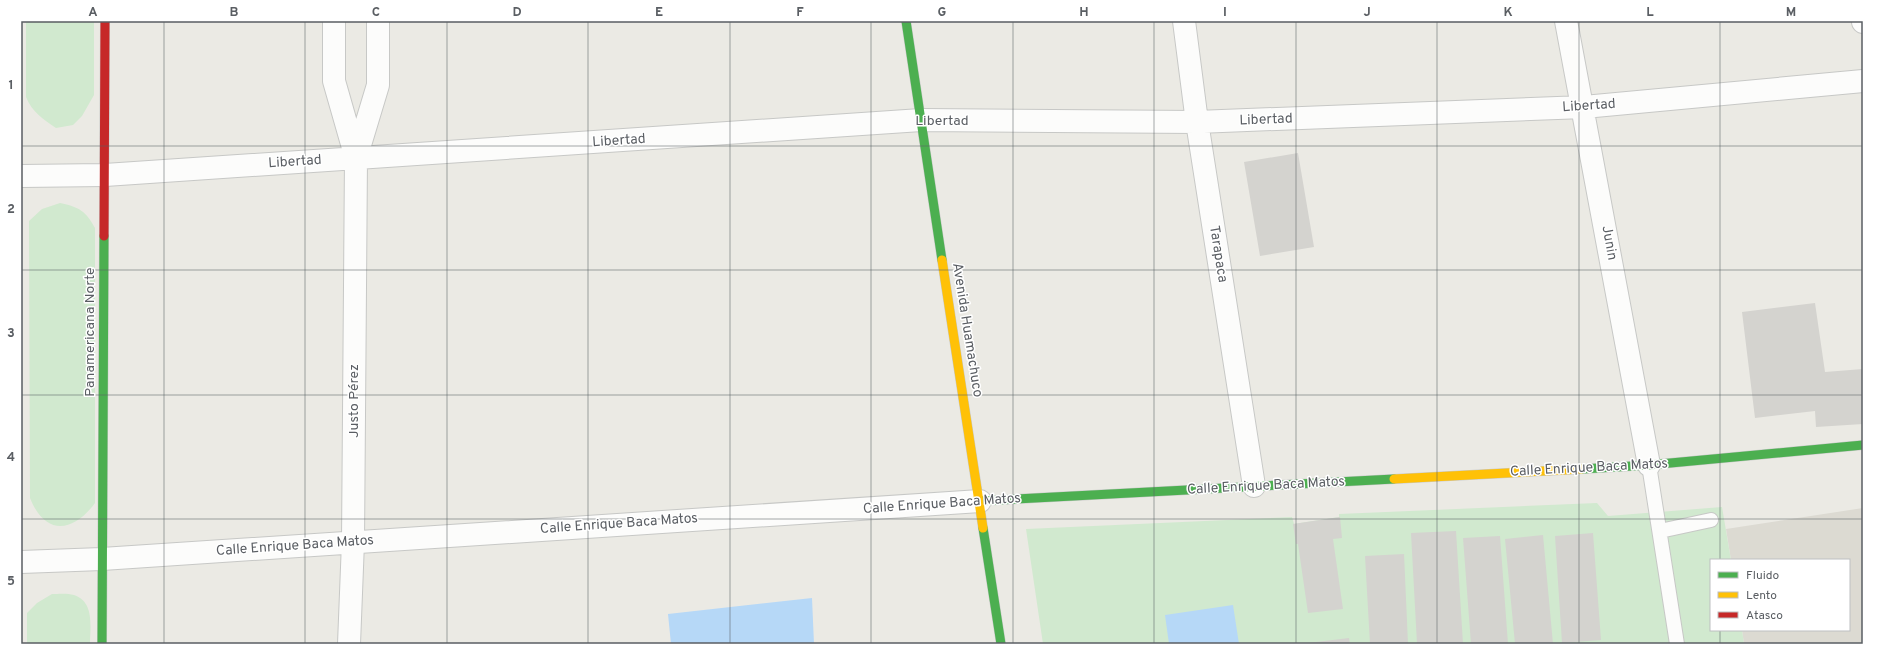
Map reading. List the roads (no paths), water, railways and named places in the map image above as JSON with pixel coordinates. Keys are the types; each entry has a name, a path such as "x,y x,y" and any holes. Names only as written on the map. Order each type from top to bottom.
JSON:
{"main road":[{"name":"Panamericana Norte","path":"102,644 105,21"},
{"name":"Avenida Huamachuco","path":"906,21 1001,644"},
{"name":"Calle Enrique Baca Matos","path":"980,501 1649,465 1863,445"}],"street":[{"name":"Justo Pérez","path":"334,21 334,81 356,158"},
{"name":"Justo Pérez","path":"349,644 353,542 356,158 378,85 378,21"},
{"name":"Tarapaca","path":"1184,21 1197,122 1254,486"},
{"name":"Junin","path":"1566,21 1584,108 1649,465"},
{"name":"Libertad","path":"21,176 105,175 921,120 1197,122 1584,108 1863,82"},
{"name":"Calle Enrique Baca Matos","path":"21,562 102,559 980,501"}],"lane":[{"path":"1649,465 1678,644"},
{"path":"1660,531 1711,520"}],"water":[{"path":"812,598 814,644 671,644 668,614"},
{"path":"1233,605 1239,644 1169,644 1165,615"}]}
